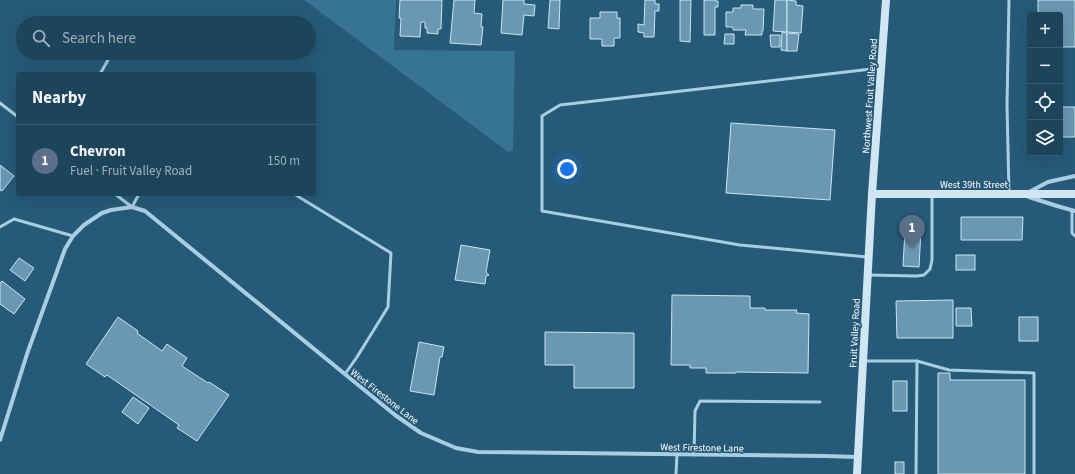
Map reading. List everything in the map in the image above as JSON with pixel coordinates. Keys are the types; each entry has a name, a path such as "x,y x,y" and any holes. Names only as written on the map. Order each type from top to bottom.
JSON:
{"main road":[{"name":"Northwest Fruit Valley Road","path":"872,194 886,0"},
{"name":"West 39th Street","path":"872,194 1075,194"},
{"name":"Fruit Valley Road","path":"857,474 872,194"}],"street":[{"path":"1023,195 1048,182 1075,176"},
{"path":"1023,195 1074,210"},
{"path":"0,440 27,354 64,249 73,236 84,225 102,213 132,207"},
{"name":"West Firestone Lane","path":"132,207 145,211 395,415 421,433 456,448 478,452 857,457"}],"lane":[{"path":"1009,0 1007,105 1009,195"},
{"path":"101,72 108,60"},
{"path":"869,258 740,245 542,211 542,116 560,105 881,68"},
{"path":"0,103 16,115"},
{"path":"868,275 917,276 924,275 930,269 932,260 932,194"},
{"path":"118,196 132,207 138,196"},
{"path":"297,196 391,253 388,308 345,374"},
{"path":"1074,210 1072,233 1075,236"},
{"path":"0,226 14,219 73,236"},
{"path":"863,361 917,361 949,370 1034,373 1034,474"},
{"path":"916,474 917,361"},
{"path":"694,454 695,411 700,400 820,402"},
{"path":"676,474 677,454"}],"shaded area":[{"path":"304,0 396,0 394,50 515,51 513,150 508,152"}],"building":[{"path":"400,0 442,0 441,29 438,29 438,34 427,33 425,22 421,22 420,37 400,36"},
{"path":"454,0 475,0 474,13 482,14 481,27 483,27 481,45 450,43"},
{"path":"503,0 524,0 524,4 535,5 534,16 524,15 522,35 501,33"},
{"path":"550,0 560,0 559,29 548,28"},
{"path":"645,0 655,0 655,4 659,4 659,11 655,11 654,37 644,37 644,33 638,32 638,24 644,25"},
{"path":"680,0 691,0 690,42 680,41"},
{"path":"704,0 718,1 718,7 715,7 715,35 704,35"},
{"path":"775,0 787,0 787,32 773,31"},
{"path":"787,0 796,1 796,5 803,6 801,33 787,32"},
{"path":"1038,0 1075,0 1075,47 1063,47 1063,12 1038,12"},
{"path":"741,5 753,5 753,9 764,9 762,35 745,35 746,30 733,30 733,27 726,27 726,12 733,12 733,8 741,8"},
{"path":"600,12 617,12 617,18 620,18 620,38 614,38 614,46 602,46 602,39 590,39 590,18 600,18"},
{"path":"782,32 787,33 787,51 781,50"},
{"path":"787,33 799,34 797,51 787,51"},
{"path":"725,34 734,34 734,44 724,44"},
{"path":"770,35 780,35 780,47 771,47"},
{"path":"1063,107 1075,107 1075,137 1063,137"},
{"path":"731,123 835,130 830,200 726,193"},
{"path":"0,165 14,176 2,191 0,190"},
{"path":"961,217 1023,217 1022,240 961,240"},
{"path":"905,230 921,230 919,267 903,266"},
{"path":"461,245 490,250 486,272 489,275 486,276 485,284 455,280"},
{"path":"956,255 975,255 975,270 956,270"},
{"path":"19,258 34,268 25,281 10,270"},
{"path":"2,281 25,299 14,314 0,304 0,283"},
{"path":"672,295 750,296 750,308 765,308 765,310 797,310 796,313 809,314 808,373 706,373 706,368 690,368 690,365 671,365"},
{"path":"953,300 953,338 897,338 896,301"},
{"path":"956,308 971,308 972,326 956,326"},
{"path":"118,317 162,351 167,344 187,358 182,366 229,395 197,441 177,428 179,425 107,375 105,377 86,364"},
{"path":"1019,317 1038,317 1038,341 1019,341"},
{"path":"545,332 634,333 634,388 574,388 574,365 545,365"},
{"path":"419,342 444,347 442,357 440,357 434,395 410,391"},
{"path":"938,373 950,373 950,380 1025,380 1025,474 938,474"},
{"path":"893,381 907,381 907,411 893,411"},
{"path":"133,397 149,408 138,424 122,412"},
{"path":"895,462 904,462 904,474 895,474"}],"place":[{"name":"Chevron","path":"912,248"}]}
